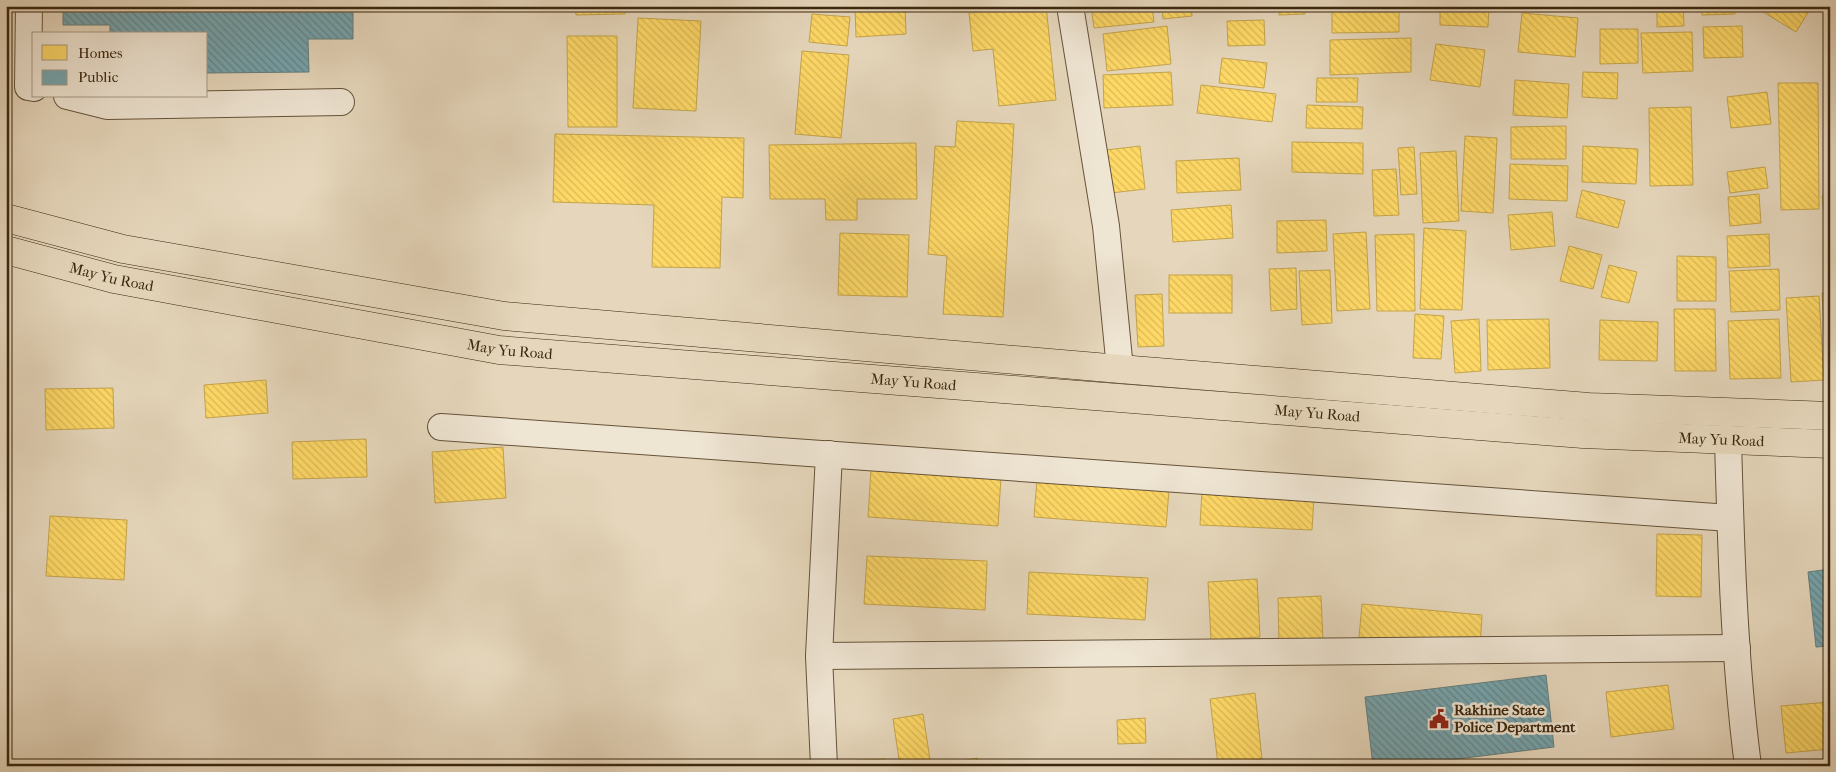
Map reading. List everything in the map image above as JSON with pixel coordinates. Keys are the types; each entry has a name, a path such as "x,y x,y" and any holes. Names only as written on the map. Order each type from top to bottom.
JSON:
{"main road":[{"name":"May Yu Road","path":"6,218 123,248 504,316 1589,408 1830,416"},
{"name":"May Yu Road","path":"6,250 114,280 499,350 1584,434 1830,444"}],"street":[{"path":"30,6 28,87 32,88"},
{"path":"1070,6 1106,226 1120,369"},
{"path":"75,98 107,106 341,102"},
{"path":"441,427 1730,518"},
{"path":"1728,440 1731,568 1741,710 1748,766"},
{"path":"824,766 818,656 828,454"},
{"path":"818,656 1737,648"}],"building: Homes":[{"path":"575,6 625,6 625,14 576,15"},
{"path":"855,6 905,6 906,34 856,37"},
{"path":"993,6 1046,6 1056,100 999,106 993,49 973,51 969,13 994,10"},
{"path":"1091,6 1152,6 1154,22 1094,28"},
{"path":"1162,6 1191,6 1192,16 1163,19"},
{"path":"1279,6 1305,6 1305,14 1279,15"},
{"path":"1332,6 1399,6 1399,32 1332,33"},
{"path":"1440,6 1489,6 1488,27 1440,25"},
{"path":"1657,6 1683,6 1684,26 1657,27"},
{"path":"1702,6 1734,6 1735,14 1702,15"},
{"path":"1762,6 1809,6 1811,8 1796,32 1760,10"},
{"path":"1522,13 1578,18 1575,57 1518,52"},
{"path":"812,14 850,17 847,46 809,42"},
{"path":"638,18 701,21 696,111 633,108"},
{"path":"1264,20 1265,45 1228,46 1227,21"},
{"path":"1167,26 1171,64 1107,71 1103,34"},
{"path":"1742,26 1743,57 1704,58 1703,27"},
{"path":"1600,29 1638,29 1638,63 1600,64"},
{"path":"1692,32 1693,71 1643,73 1641,33"},
{"path":"567,36 617,36 617,127 568,127"},
{"path":"1411,38 1411,72 1330,75 1330,40"},
{"path":"1436,44 1485,50 1480,87 1430,80"},
{"path":"802,51 849,55 841,138 795,134"},
{"path":"1222,58 1267,63 1264,88 1219,83"},
{"path":"1171,72 1173,105 1104,108 1103,75"},
{"path":"1583,72 1618,73 1617,99 1582,97"},
{"path":"1317,78 1358,78 1357,102 1316,102"},
{"path":"1515,80 1569,84 1567,118 1513,115"},
{"path":"1778,83 1818,83 1819,209 1781,210"},
{"path":"1201,85 1276,94 1272,122 1197,113"},
{"path":"1767,92 1771,124 1731,128 1727,97"},
{"path":"1307,105 1363,107 1362,129 1306,128"},
{"path":"1691,107 1693,185 1650,186 1649,108"},
{"path":"957,121 1014,124 1003,317 943,314 947,256 928,254 935,146 955,147"},
{"path":"1566,126 1566,159 1511,159 1511,127"},
{"path":"555,134 744,138 743,198 722,197 720,268 652,267 654,205 553,202"},
{"path":"1465,136 1497,138 1493,213 1461,211"},
{"path":"1292,142 1363,143 1363,174 1292,172"},
{"path":"916,143 917,199 857,199 857,220 826,220 825,199 770,199 769,145"},
{"path":"1140,146 1145,189 1111,193 1106,150"},
{"path":"1583,146 1638,149 1636,184 1582,182"},
{"path":"1414,147 1417,194 1401,195 1398,148"},
{"path":"1456,151 1459,221 1423,223 1420,153"},
{"path":"1239,158 1241,190 1177,193 1176,161"},
{"path":"1510,164 1568,166 1567,201 1509,199"},
{"path":"1765,167 1768,188 1730,193 1727,172"},
{"path":"1396,169 1399,215 1374,216 1372,170"},
{"path":"1582,190 1625,201 1618,228 1576,217"},
{"path":"1759,194 1761,223 1730,226 1728,197"},
{"path":"1830,195 1830,227 1826,227 1822,196"},
{"path":"1231,205 1233,238 1173,242 1171,210"},
{"path":"1552,212 1555,246 1511,250 1508,215"},
{"path":"1326,220 1327,251 1277,253 1277,221"},
{"path":"1424,228 1466,231 1462,310 1420,309"},
{"path":"1366,232 1370,309 1337,311 1333,234"},
{"path":"840,233 909,235 907,297 838,295"},
{"path":"1414,234 1415,311 1377,311 1375,235"},
{"path":"1769,234 1770,266 1728,268 1727,236"},
{"path":"1569,246 1602,255 1593,289 1560,281"},
{"path":"1677,256 1716,257 1716,301 1677,301"},
{"path":"1609,265 1637,272 1629,303 1601,297"},
{"path":"1296,268 1297,309 1271,311 1269,269"},
{"path":"1779,269 1780,310 1731,312 1729,271"},
{"path":"1330,270 1332,323 1302,325 1299,271"},
{"path":"1169,275 1232,275 1232,313 1169,313"},
{"path":"1822,293 1830,293 1830,378 1827,378"},
{"path":"1162,294 1164,346 1138,347 1135,295"},
{"path":"1819,296 1824,380 1791,382 1786,298"},
{"path":"1674,309 1715,309 1716,371 1675,371"},
{"path":"1415,314 1444,316 1441,359 1413,358"},
{"path":"1479,319 1481,371 1455,373 1451,321"},
{"path":"1549,319 1550,368 1488,370 1487,320"},
{"path":"1779,319 1781,378 1730,379 1728,321"},
{"path":"1600,320 1658,322 1657,361 1599,360"},
{"path":"266,380 268,413 206,418 204,385"},
{"path":"113,388 114,428 46,430 45,389"},
{"path":"366,439 367,477 293,479 292,442"},
{"path":"503,447 506,498 435,503 432,452"},
{"path":"871,469 1001,477 998,526 868,517"},
{"path":"1037,479 1169,490 1166,527 1034,517"},
{"path":"1202,491 1314,496 1312,530 1200,525"},
{"path":"50,516 127,520 124,580 46,576"},
{"path":"1657,534 1702,535 1701,597 1656,596"},
{"path":"867,556 987,561 985,610 864,604"},
{"path":"1029,572 1148,578 1145,620 1027,614"},
{"path":"1257,579 1260,637 1211,640 1208,582"},
{"path":"1321,596 1323,641 1279,643 1278,598"},
{"path":"1362,604 1482,615 1480,648 1359,637"},
{"path":"1668,685 1674,729 1611,737 1606,692"},
{"path":"1255,693 1262,759 1218,764 1210,699"},
{"path":"1830,702 1830,749 1786,753 1781,706"},
{"path":"923,714 931,766 900,766 893,719"},
{"path":"1145,718 1146,743 1118,744 1117,720"},
{"path":"977,758 979,766 948,766 948,764"},
{"path":"885,759 885,766 836,766 836,761"},
{"path":"1672,761 1672,766 1626,766"}],"building: Public":[{"path":"63,6 353,6 353,39 308,39 309,72 208,73 208,32 110,32 110,25 63,25"},
{"path":"1830,569 1830,646 1816,647 1808,572"},
{"path":"1546,675 1554,747 1401,766 1373,766 1365,697"}],"place":[{"name":"Rakhine State Police Department","path":"1439,719"}]}
